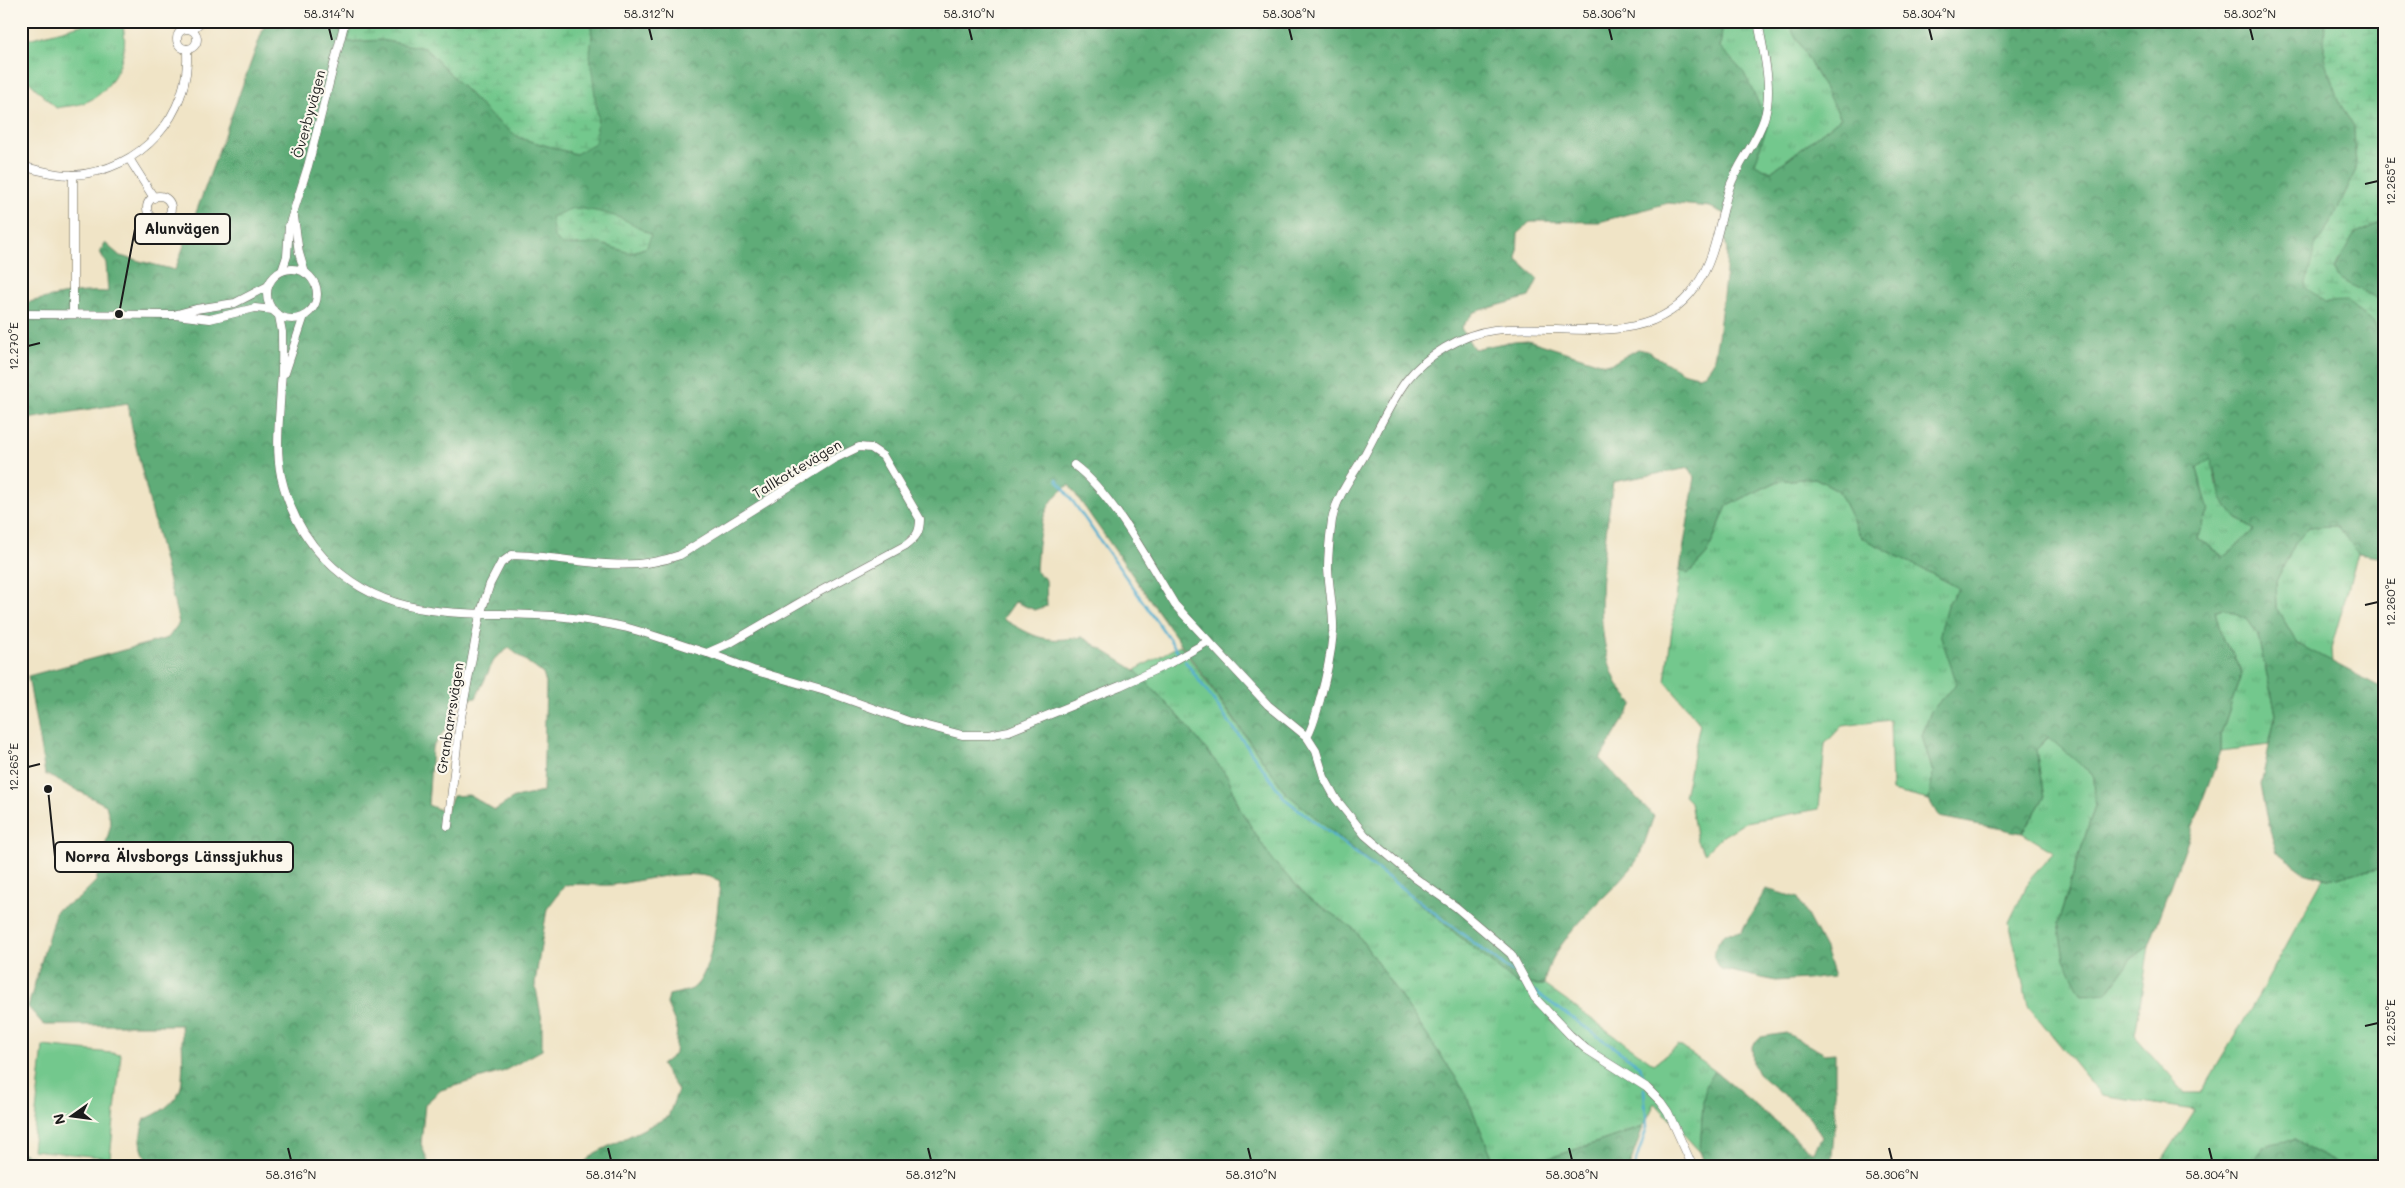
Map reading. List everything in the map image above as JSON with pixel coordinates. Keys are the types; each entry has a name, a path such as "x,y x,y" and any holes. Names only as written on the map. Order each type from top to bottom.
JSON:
{"street":[{"path":"192,30 197,35 197,42 193,47 187,49 181,47 177,38 183,30 192,30 202,21"},
{"name":"Överbyvägen","path":"282,271 287,256 289,226 308,166 345,21"},
{"path":"1307,737 1313,728 1333,633 1328,567 1335,509 1344,487 1360,462 1392,402 1414,372 1433,356 1457,342 1483,332 1515,328 1621,330 1639,326 1655,319 1687,298 1706,271 1730,184 1738,165 1764,119 1768,95 1758,21"},
{"path":"21,166 51,173 74,175 106,169 130,160 155,140 167,125 177,107 184,87 188,64 187,49"},
{"path":"130,160 154,198"},
{"path":"73,314 74,175"},
{"name":"Överbyvägen","path":"294,213 295,233 305,273"},
{"path":"294,269 305,273 313,281 317,298 313,308 304,316 294,319 279,316 268,301 268,286 273,277 282,271 294,269"},
{"path":"175,315 196,308 235,303 268,286"},
{"path":"21,314 175,315 210,319 255,308 273,310"},
{"path":"279,316 282,332 282,382 278,440 281,475 290,506 301,529 316,550 340,575 385,601 417,610 480,614 521,613 579,619 635,630 672,644 711,652 753,670 825,691 908,721 962,735 988,735 1009,731 1120,686 1170,663 1207,642"},
{"path":"282,382 304,316"},
{"name":"Tallkottevägen","path":"480,614 490,584 501,563 512,555 613,566 646,565 663,561 680,555 832,460 859,447 871,448 883,456 920,519 920,529 917,537 906,546 711,652"},
{"path":"1074,465 1091,481 1108,502 1175,605 1207,642 1268,705 1307,737 1316,751 1324,776 1336,800 1365,835 1415,878 1456,907 1512,954 1535,998 1570,1035 1586,1048 1646,1087 1661,1102 1668,1112 1692,1167"},
{"name":"Granbarrsvägen","path":"448,826 459,728 480,614"}],"green space":[{"path":"121,21 125,43 119,68 113,79 96,97 79,104 56,108 21,74 21,41 85,24"},
{"path":"266,21 353,21 348,42 381,40 425,48 494,119 520,138 576,154 592,35 590,21 1723,21 1720,47 1744,73 1768,123 1755,164 1771,172 1841,118 1787,21 2325,21 2324,58 2339,102 2354,126 2356,170 2334,217 2315,247 2325,302 2345,300 2374,323 2384,345 2384,557 2358,553 2337,526 2309,527 2296,542 2276,581 2277,609 2298,644 2384,689 2384,867 2328,879 2304,872 2277,852 2270,830 2261,785 2276,713 2257,633 2247,619 2222,608 2215,611 2223,641 2234,654 2242,672 2221,734 2221,751 2149,946 2131,959 2107,993 2082,995 2064,959 2058,923 2095,805 2094,776 2048,737 2036,750 2044,798 2022,833 1939,817 1929,800 1933,773 1922,736 1931,711 1957,684 1940,634 1947,605 1959,588 1861,537 1838,490 1815,478 1778,481 1727,506 1707,554 1688,574 1680,569 1695,477 1689,468 1613,482 1603,557 1601,610 1603,636 1608,660 1617,683 1633,704 1600,759 1654,816 1637,861 1567,937 1548,969 1544,985 1517,984 1286,793 1069,485 1051,502 1039,535 1036,571 1046,580 1047,606 1035,610 1015,602 1003,619 1033,635 1049,639 1082,637 1135,670 1184,722 1228,777 1240,809 1272,860 1306,896 1354,929 1463,1088 1495,1164 1501,1167 579,1167 595,1153 668,1117 678,1090 661,1065 675,1054 677,1027 667,1004 669,995 692,989 705,970 714,939 720,881 709,877 682,875 612,885 565,885 547,909 535,983 542,1020 542,1050 502,1072 441,1090 425,1104 421,1144 430,1167 165,1167 146,1159 141,1144 141,1134 145,1119 173,1101 181,1087 183,1070 181,1025 44,1025 28,1007 56,910 78,899 96,881 111,824 106,805 45,774 28,676 168,638 179,623 133,434 128,403 21,420 21,304 75,293 108,292 106,263 100,252 105,243 120,256 175,270","holes":["1668,203 1710,207 1729,216 1724,233 1727,250 1726,271 1718,337 1713,363 1705,374 1698,376 1682,372 1647,351 1638,349 1611,364 1600,363 1528,340 1474,349 1461,328 1474,312 1529,297 1538,279 1517,260 1518,233 1531,221 1599,222","602,244 647,247 631,253","2211,459 2221,498 2236,518 2255,529 2224,557 2197,537 2209,511 2197,469","509,648 543,674 546,683 543,792 514,798 495,810 469,795 453,796 446,812 428,805 432,748 453,719 455,700 476,698 495,658"]},
{"path":"353,21 590,21 592,35 590,56 598,119 595,143 576,154 520,138 494,119 425,48 381,40 348,42"},
{"path":"1723,21 1787,21 1841,118 1771,172 1754,164 1720,47"},
{"path":"2325,21 2384,21 2384,221 2354,235 2334,269 2338,278 2384,302 2384,345 2374,323 2346,301 2325,302 2305,287 2315,247 2334,217 2356,170 2354,126 2339,102 2324,58"},
{"path":"573,208 605,213 623,219 651,235 647,247 630,253 602,244 562,245 554,237 551,217"},
{"path":"2384,221 2384,302 2338,278 2334,269 2354,235"},
{"path":"2211,458 2216,483 2236,518 2255,529 2224,557 2197,537 2209,511 2197,469"},
{"path":"1815,478 1838,490 1861,537 1959,588 1947,605 1957,684 1931,711 1922,736 1933,773 1929,800 1892,791 1890,720 1842,726 1825,744 1819,809 1746,822 1720,838 1705,853 1697,841 1690,802 1684,796 1700,724 1665,681 1680,569 1688,574 1707,554 1727,506 1778,481"},
{"path":"2337,526 2358,553 2331,649 2332,663 2298,644 2277,609 2276,581 2296,542 2309,527"},
{"path":"2223,608 2247,619 2257,633 2276,713 2269,745 2221,751 2221,734 2242,672 2234,654 2223,641 2215,611"},
{"path":"1180,645 1286,793 1517,984 1544,985 1654,1064 1679,1045 1715,1071 1704,1100 1700,1152 1655,1103 1643,1127 1523,1167 1501,1167 1495,1164 1463,1088 1354,929 1306,896 1272,860 1240,809 1228,777 1184,722 1135,670"},
{"path":"2049,737 2094,776 2095,805 2058,923 2107,993 2131,959 2149,946 2135,1036 2185,1093 2201,1093 2259,995 2323,878 2328,879 2384,867 2384,1167 2345,1167 2295,1140 2264,1147 2249,1167 2158,1167 2195,1110 2102,1096 2028,1006 2009,922 2031,877 2054,852 2022,833 2044,798 2036,750"},
{"path":"1766,889 1798,898 1825,949 1834,977 1776,981 1720,969 1714,955 1718,943 1724,933 1741,932"},
{"path":"1786,1033 1825,1054 1835,1053 1835,1123 1831,1167 1706,1167 1700,1152 1703,1101 1706,1086 1715,1071 1813,1153 1822,1137 1807,1114 1758,1074 1753,1064 1752,1046 1761,1037"},
{"path":"43,1046 121,1054 110,1158 32,1150"},
{"path":"1643,1127 1629,1167 1523,1167"},
{"path":"2296,1140 2307,1148 2345,1167 2249,1167 2259,1153 2268,1146 2278,1142"},
{"path":"21,1152 58,1167 21,1167"}],"waterway":[{"path":"1057,479 1179,653"},
{"path":"1185,661 1285,799 1512,972"},
{"path":"1534,991 1640,1066 1645,1083"},
{"path":"1634,1167 1647,1127 1644,1089"}],"place":[{"name":"Alunvägen","path":"119,314"},
{"name":"Norra Älvsborgs Länssjukhus","path":"48,789"}]}
